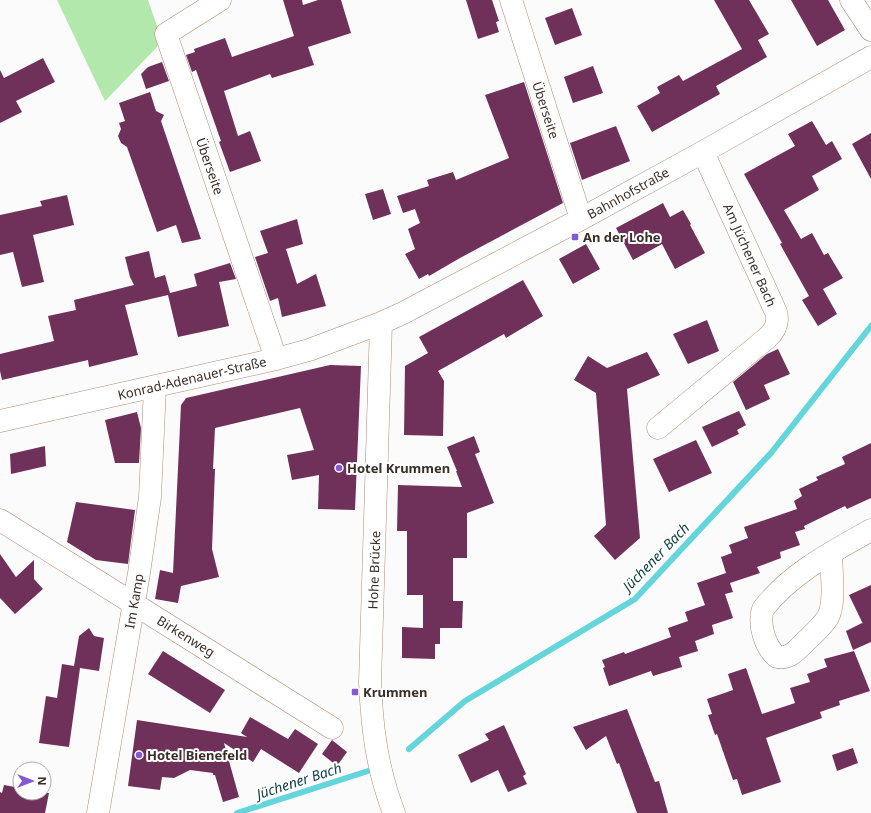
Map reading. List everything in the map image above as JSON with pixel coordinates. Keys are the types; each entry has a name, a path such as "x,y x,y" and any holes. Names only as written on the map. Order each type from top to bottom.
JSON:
{"street":[{"name":"Überseite","path":"220,0 166,34 276,359"},
{"name":"Überseite","path":"511,0 580,219"},
{"path":"852,0 871,30"},
{"name":"Bahnhofstraße","path":"381,323 465,282 703,152 871,57"},
{"name":"Am Jüchener Bach","path":"658,428 767,338 775,330 777,320 776,312 703,152"},
{"name":"Konrad-Adenauer-Straße","path":"0,421 276,359 309,350 381,323"},
{"name":"Hohe Brücke","path":"381,323 370,682 372,726 378,760 394,813"},
{"name":"Im Kamp","path":"98,813 140,566 150,497 155,387"},
{"name":"Birkenweg","path":"0,520 332,728"},
{"path":"831,553 871,530"}],"green space":[{"path":"57,0 148,0 160,35 157,47 105,101"}],"building":[{"path":"283,0 302,0 303,5 318,0 341,0 351,33 308,47 314,65 272,78 270,74 224,91 238,136 250,131 261,161 230,172 219,142 221,141 196,70 192,72 186,55 195,52 194,49 225,38 232,57 294,36"},
{"path":"466,0 492,0 499,21 496,22 499,32 478,39"},
{"path":"714,0 749,0 769,34 758,40 767,57 716,86 720,94 652,132 637,106 660,93 657,87 679,75 683,81 742,49"},
{"path":"791,0 828,0 845,30 817,46"},
{"path":"572,8 582,35 555,45 545,18"},
{"path":"43,58 55,82 16,101 22,112 0,123 0,70 4,78"},
{"path":"162,62 169,81 146,89 141,74 148,67"},
{"path":"593,66 603,93 573,103 564,77"},
{"path":"524,82 563,203 429,276 428,274 419,279 405,254 415,249 408,229 420,223 415,209 403,213 397,196 429,186 427,180 453,172 456,180 509,158 485,95"},
{"path":"150,92 156,111 164,115 161,121 201,239 182,243 176,225 157,232 127,147 121,143 118,136 121,129 119,123 125,121 119,103"},
{"path":"812,121 826,145 832,141 842,159 812,176 819,190 784,210 801,239 812,233 824,255 828,253 843,278 823,289 837,314 818,326 802,300 809,296 744,174 795,146 788,134"},
{"path":"616,126 630,161 582,180 570,143"},
{"path":"871,133 871,179 852,144"},
{"path":"383,189 391,214 373,220 365,194"},
{"path":"67,195 74,225 33,235 44,282 22,287 13,252 0,255 0,215 42,206 40,201"},
{"path":"663,203 670,217 683,210 705,253 675,269 662,244 633,260 616,228"},
{"path":"297,219 303,244 286,249 297,284 316,274 326,306 282,317 278,298 270,301 255,257 268,253 260,231"},
{"path":"586,244 600,269 573,284 559,259"},
{"path":"149,251 155,278 165,275 170,293 197,286 194,274 230,263 236,279 219,282 229,326 178,337 168,295 125,305 138,355 89,367 88,360 2,380 0,371 0,354 54,341 48,316 76,310 74,300 134,285 130,277 125,257"},
{"path":"523,280 543,316 506,338 504,334 438,371 444,381 443,436 404,435 405,366 428,353 419,337"},
{"path":"707,320 719,351 688,364 673,334"},
{"path":"778,349 790,374 764,385 770,399 746,410 733,382 767,354"},
{"path":"647,352 660,375 627,389 640,538 615,560 594,536 606,525 596,393 574,380 588,356 607,368"},
{"path":"330,365 361,366 355,510 318,509 319,475 292,480 287,455 314,450 300,408 215,428 212,549 219,577 181,586 178,603 155,599 160,570 173,573 181,405 186,398"},
{"path":"739,411 746,425 737,430 739,434 712,447 702,427"},
{"path":"137,412 141,428 139,463 115,463 105,420"},
{"path":"474,436 480,452 475,454 494,503 467,513 467,558 453,558 453,601 463,601 462,628 440,628 440,644 435,644 435,659 402,658 402,627 423,628 423,595 407,595 407,531 397,531 398,485 462,487 447,447"},
{"path":"696,440 712,473 669,492 653,459"},
{"path":"871,443 871,498 847,509 845,506 804,526 805,529 795,532 800,545 780,552 781,558 757,567 760,573 730,583 733,592 725,594 733,618 712,625 714,634 695,641 698,651 679,657 682,667 653,676 651,671 609,686 602,660 624,652 625,654 671,637 668,628 688,621 685,612 705,605 697,583 726,573 721,557 732,553 729,545 748,538 744,527 797,509 794,501 802,496 799,489 818,480 816,477 845,464 842,457"},
{"path":"45,446 46,466 11,474 10,454"},
{"path":"76,502 135,510 128,564 96,560 67,542"},
{"path":"0,554 16,577 34,560 34,579 43,589 15,614 0,598"},
{"path":"871,585 871,642 853,650 846,631 862,623 863,624 849,595"},
{"path":"89,628 94,636 104,638 99,671 80,668 69,747 39,743 46,696 57,698 62,664 74,666 79,636"},
{"path":"163,651 225,690 210,713 148,674"},
{"path":"854,651 870,691 839,701 840,705 820,712 822,718 766,738 781,782 742,795 737,779 733,780 717,734 715,735 708,715 712,714 707,699 733,690 728,674 746,668 762,714 795,703 790,688 810,682 807,674 827,667 824,659"},
{"path":"627,709 655,782 659,781 668,813 637,813 619,763 617,764 606,736 586,750 573,727"},
{"path":"250,717 288,739 295,729 318,744 299,773 261,749 253,762 224,743 239,797 223,802 215,775 213,775 213,773 190,770 174,778 162,777 160,790 128,786 137,720 247,737 241,733"},
{"path":"504,725 526,774 523,776 527,784 508,792 498,770 471,783 458,755 489,740 485,734"},
{"path":"332,740 347,752 337,766 322,754"},
{"path":"853,748 858,763 837,771 832,755"},
{"path":"4,785 12,786 12,801 47,801 45,813 0,813 0,792 2,793"}],"waterway":[{"name":"Jüchener Bach","path":"409,749 465,701 635,599 771,453 871,326"},
{"name":"Jüchener Bach","path":"237,813 368,771"}],"place":[{"name":"An der Lohe","path":"575,237"},
{"name":"Hotel Krummen","path":"339,468"},
{"name":"Krummen","path":"355,692"},
{"name":"Hotel Bienefeld","path":"139,755"}]}
